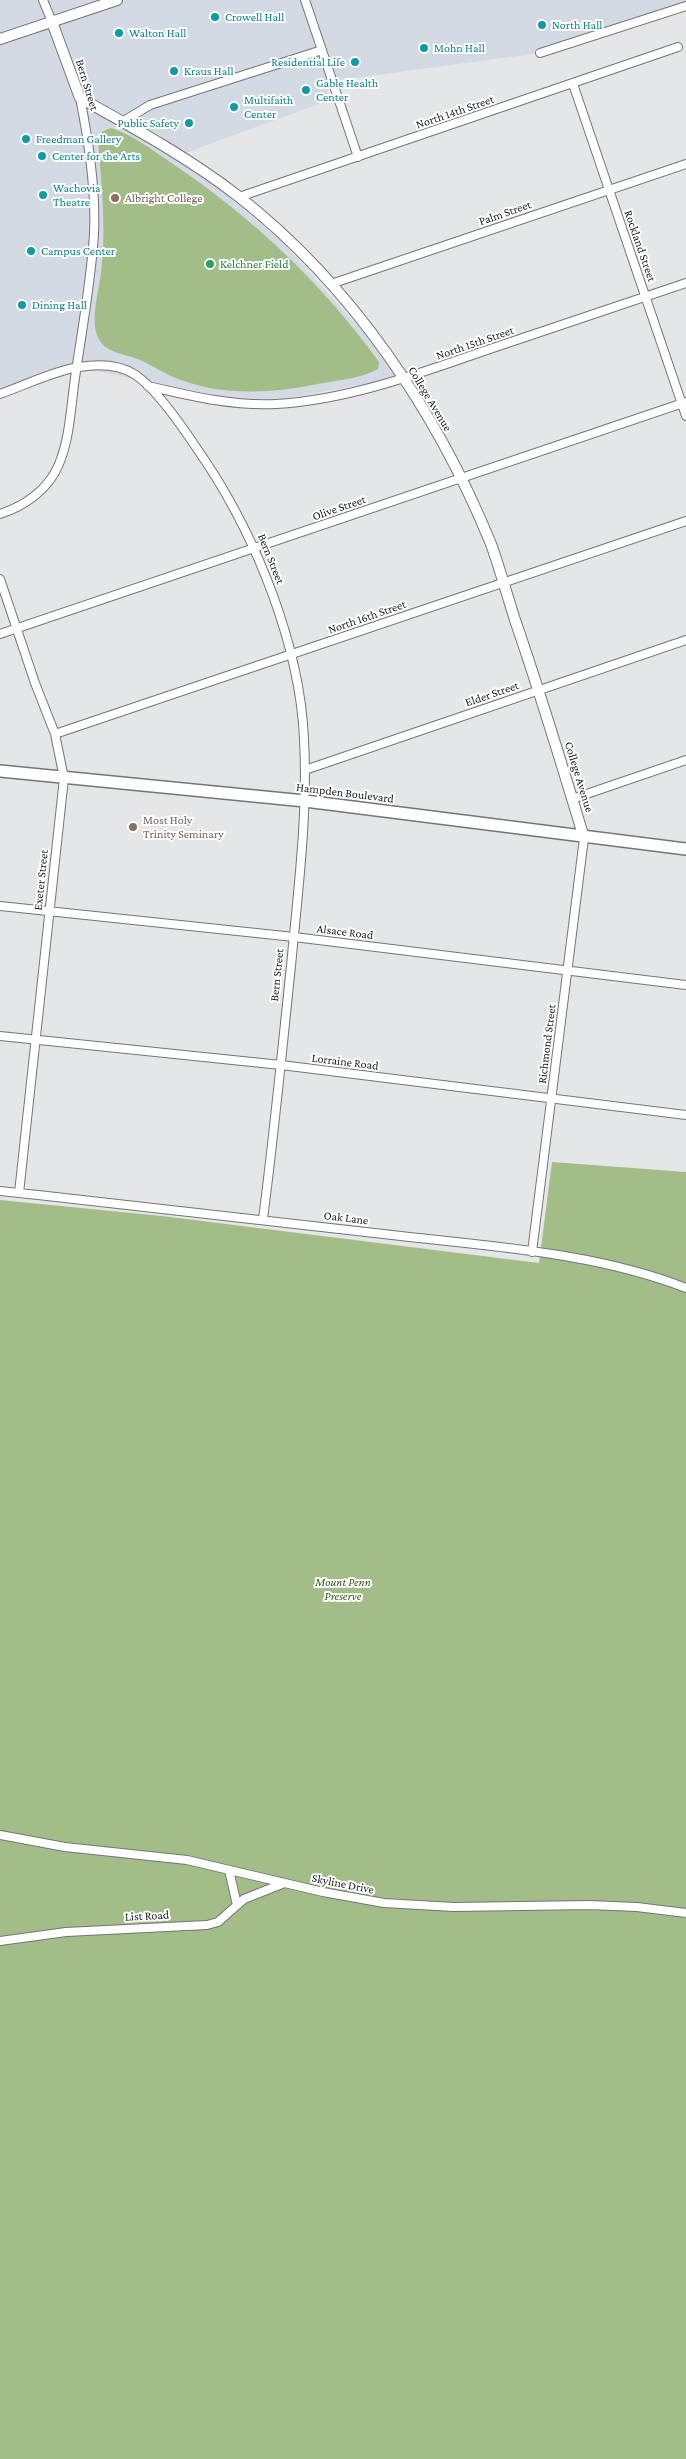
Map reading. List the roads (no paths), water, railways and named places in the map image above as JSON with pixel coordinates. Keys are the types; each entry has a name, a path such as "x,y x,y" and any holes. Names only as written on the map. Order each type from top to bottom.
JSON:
{"main road":[{"name":"Hampden Boulevard","path":"0,772 305,801 584,838 686,849"}],"street":[{"name":"Bern Street","path":"43,0 80,98 92,176 94,233 77,367 111,366 133,373 148,386 190,438 210,468 254,548 275,602 290,655 304,737 305,826 281,1065 263,1219"},
{"path":"0,40 117,0"},
{"path":"305,0 358,157"},
{"path":"540,53 686,6"},
{"name":"North 14th Street","path":"239,197 678,47"},
{"path":"122,122 150,105 322,50"},
{"name":"Rockland Street","path":"573,84 684,403 686,416"},
{"name":"College Avenue","path":"80,98 180,155 239,197 298,250 331,284 403,377 462,478 497,561 584,838"},
{"name":"Palm Street","path":"331,284 686,164"},
{"name":"North 15th Street","path":"148,386 204,400 232,403 275,404 326,398 403,377 686,283"},
{"path":"0,394 77,367 67,431 59,464 36,495 25,503 0,514"},
{"name":"Olive Street","path":"0,634 684,403"},
{"name":"North 16th Street","path":"55,734 686,521"},
{"name":"Exeter Street","path":"0,579 35,683 55,734 64,778 34,1040 19,1193"},
{"name":"Elder Street","path":"304,770 686,640"},
{"path":"572,799 686,760"},
{"name":"Richmond Street","path":"532,1252 584,838"},
{"name":"Alsace Road","path":"0,906 294,936 686,985"},
{"name":"Lorraine Road","path":"0,1036 281,1065 686,1116"},
{"name":"Oak Lane","path":"0,1191 263,1219 532,1252 633,1270 686,1288"},
{"name":"Skyline Drive","path":"0,1835 65,1847 166,1856 357,1899 427,1906 589,1905 686,1913"},
{"path":"229,1870 237,1905"},
{"name":"List Road","path":"0,1941 66,1932 218,1922 244,1899 284,1883"}],"place":[{"name":"Crowell Hall","path":"215,17"},
{"name":"North Hall","path":"542,25"},
{"name":"Walton Hall","path":"119,33"},
{"name":"Mohn Hall","path":"424,48"},
{"name":"Residential Life","path":"355,62"},
{"name":"Kraus Hall","path":"174,71"},
{"name":"Gable Health Center","path":"306,90"},
{"name":"Multifaith Center","path":"234,107"},
{"name":"Public Safety","path":"189,123"},
{"name":"Freedman Gallery","path":"26,139"},
{"name":"Center for the Arts","path":"42,156"},
{"name":"Wachovia Theatre","path":"43,195"},
{"name":"Albright College","path":"115,198"},
{"name":"Campus Center","path":"31,251"},
{"name":"Kelchner Field","path":"210,264"},
{"name":"Dining Hall","path":"22,305"},
{"name":"Most Holy Trinity Seminary","path":"133,827"}],"park label":[{"name":"Mount Penn Preserve","path":"343,1589"}]}
